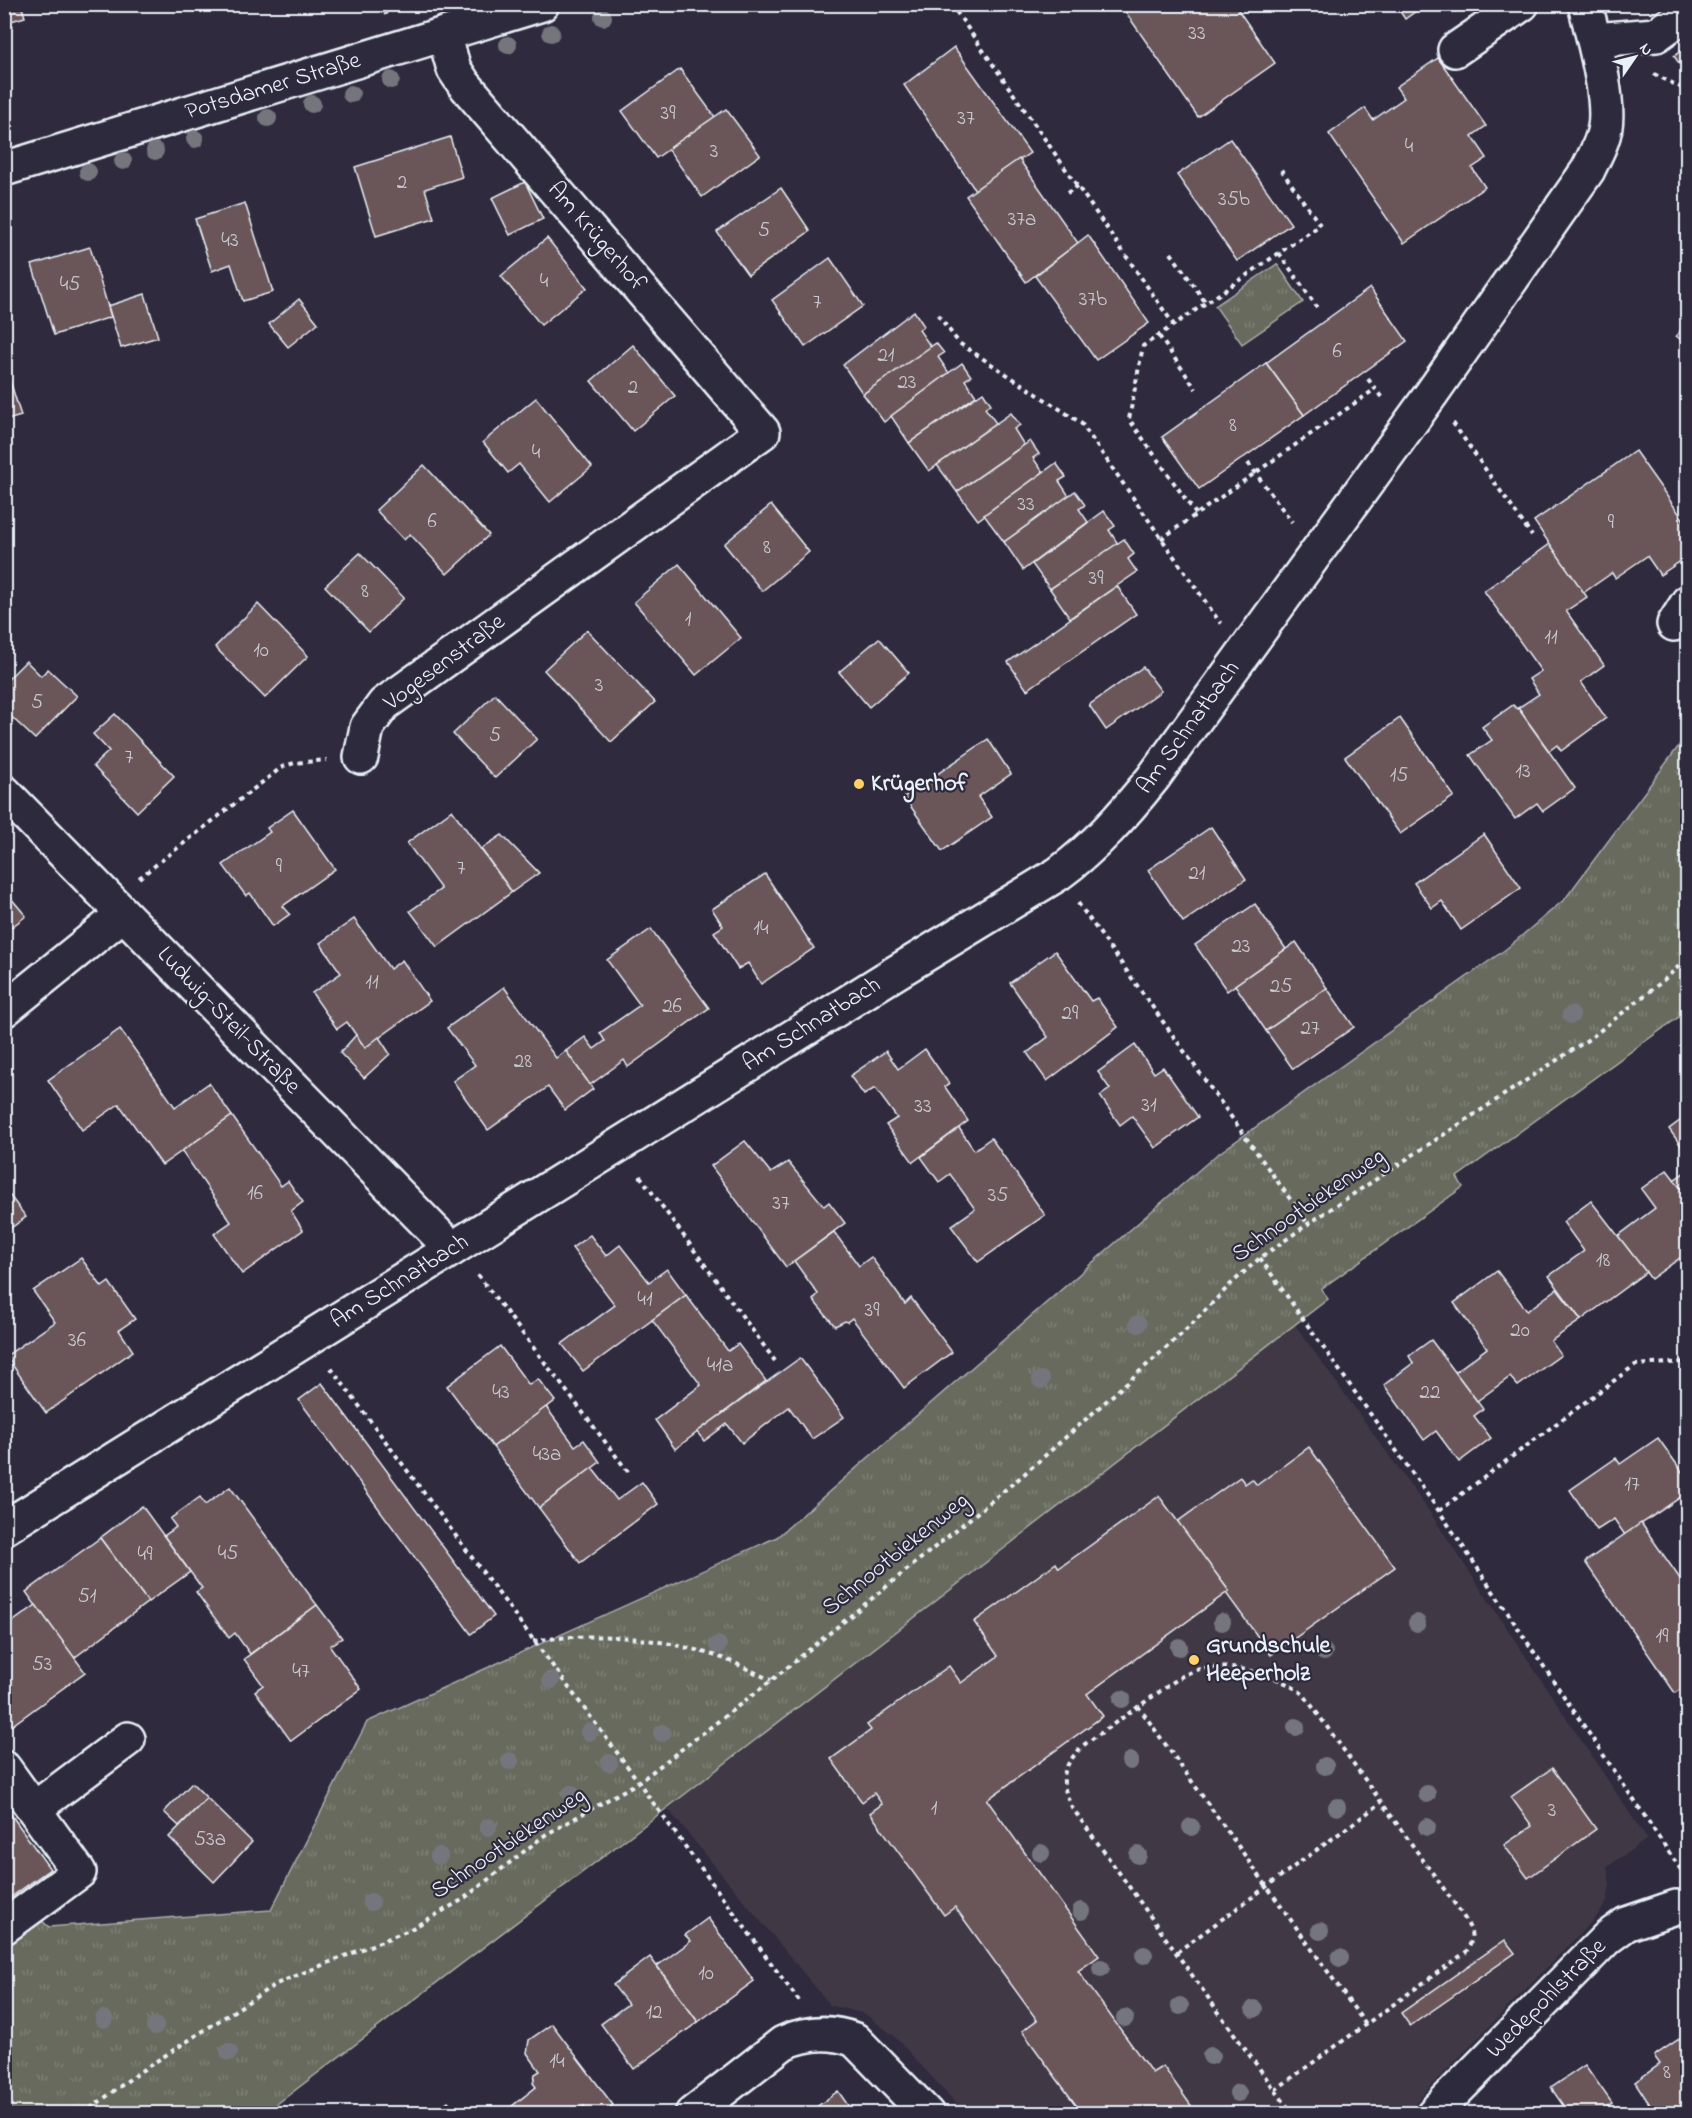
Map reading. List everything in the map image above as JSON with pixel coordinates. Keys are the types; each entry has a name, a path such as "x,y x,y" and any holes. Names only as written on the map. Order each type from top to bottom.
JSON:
{"street":[{"name":"Potsdamer Straße","path":"4,169 542,4"},
{"path":"1455,50 1522,4"},
{"path":"1585,4 1596,54 1656,35 1688,12"},
{"name":"Am Krügerhof","path":"444,34 454,69 464,84 763,432"},
{"name":"Am Schnatbach","path":"4,1528 885,979 1058,874 1097,842 1153,778 1432,393 1588,170 1605,130 1606,112 1596,54"},
{"name":"Vogesenstraße","path":"361,757 367,727 384,704 763,432"},
{"name":"Ludwig-Steil-Straße","path":"4,792 452,1249"},
{"path":"4,1010 116,907"},
{"path":"34,1809 128,1739"},
{"path":"4,1768 79,1872 4,1927"},
{"name":"Wedepohlstraße","path":"1433,2114 1607,1938 1626,1924 1682,1893"},
{"path":"692,2114 783,2043 810,2034 825,2033 842,2035 855,2040 927,2114"}],"path":[{"path":"951,4 1174,325"},
{"path":"1196,514 1129,419 1143,346 1320,225 1280,168"},
{"path":"1067,193 1078,186"},
{"path":"1171,253 1206,303"},
{"path":"1279,253 1317,307"},
{"path":"938,315 959,343 1081,423 1243,654"},
{"path":"1159,336 1196,389"},
{"path":"1161,539 1375,389"},
{"path":"1432,393 1532,536"},
{"path":"1248,463 1315,554"},
{"path":"116,907 282,767 294,763 361,757"},
{"path":"1058,874 1308,1224"},
{"name":"Schnootbiekenweg","path":"83,2114 138,2073 276,1984 409,1930 462,1900 545,1835 639,1782 772,1680 1022,1476 1185,1331 1260,1258 1592,1037 1688,958"},
{"path":"619,1146 774,1361"},
{"path":"452,1249 481,1278 629,1473"},
{"path":"1260,1258 1439,1511 1682,1893"},
{"path":"310,1338 798,1999 810,2034"},
{"path":"1439,1511 1635,1365 1688,1362"},
{"path":"533,1641 570,1635 622,1636 717,1656 772,1680"},
{"path":"1275,2090 1467,1952 1472,1942 1472,1932 1462,1914 1304,1695 1292,1684 1273,1677 1237,1669 1199,1669 1182,1676 1084,1744 1073,1756 1064,1772 1064,1792 1073,1809 1177,1952 1275,2090 1293,2114"},
{"path":"1138,1706 1366,2025"},
{"path":"1177,1952 1382,1803"}],"shaded area":[{"name":"Grundschule Heeperholz","path":"1295,1325 1429,1511 1647,1839 1607,1867 1610,1884 1607,1902 1597,1916 1405,2113 966,2114 894,2036 865,2014 830,2005 667,1808"}],"green space":[{"path":"1277,264 1303,302 1242,344 1215,306"},
{"path":"1687,735 1687,1011 1457,1177 1463,1187 1321,1289 1328,1299 667,1808 265,2113 5,2114 5,1934 33,1913 49,1927 271,1910 367,1722 777,1537 1215,1156 1506,949 1565,899"}],"building":[{"path":"4,4 21,4 25,17 4,23"},
{"path":"1120,4 1234,4 1275,63 1198,117"},
{"path":"1395,4 1426,4 1405,19"},
{"path":"1688,46 1688,76 1674,56"},
{"path":"954,47 1030,153 975,190 904,85"},
{"path":"1438,58 1486,126 1472,136 1487,158 1472,168 1485,187 1404,243 1329,134 1365,108 1373,120 1404,98 1396,87"},
{"path":"680,69 715,117 656,158 622,111"},
{"path":"726,109 760,155 702,197 668,149"},
{"path":"450,137 462,177 425,189 434,218 376,236 355,167"},
{"path":"1230,139 1291,224 1237,261 1177,175"},
{"path":"1019,159 1078,243 1026,282 966,196"},
{"path":"525,182 543,219 510,235 492,198"},
{"path":"781,188 810,231 748,275 717,232"},
{"path":"245,203 273,292 243,301 231,264 212,271 195,219"},
{"path":"1088,235 1149,323 1096,360 1035,276"},
{"path":"547,238 587,288 541,325 501,276"},
{"path":"90,247 111,317 54,335 32,265"},
{"path":"830,258 863,306 805,347 772,300"},
{"path":"1370,288 1407,341 1304,415 1266,363"},
{"path":"145,294 158,337 121,348 108,306"},
{"path":"299,299 318,323 288,347 269,324"},
{"path":"914,311 924,326 919,330 931,347 863,394 843,365"},
{"path":"1688,322 1688,345 1676,336"},
{"path":"936,343 944,353 938,357 949,373 884,422 863,394"},
{"path":"633,345 675,396 633,431 591,381"},
{"path":"4,361 21,416 4,421"},
{"path":"962,363 971,376 965,380 976,396 909,443 891,416"},
{"path":"1266,363 1304,415 1199,489 1162,437"},
{"path":"983,392 991,404 985,408 996,423 929,471 909,443"},
{"path":"536,398 592,467 550,502 519,464 508,473 483,442"},
{"path":"1011,413 1020,425 1014,429 1024,445 957,492 937,465"},
{"path":"1030,441 1039,454 1033,458 1043,472 978,520 957,492"},
{"path":"1635,451 1688,526 1688,556 1660,575 1647,556 1615,578 1612,573 1583,593 1534,521"},
{"path":"1056,463 1066,477 1059,481 1069,496 1004,542 984,515"},
{"path":"424,465 489,535 447,574 410,534 404,540 376,510"},
{"path":"1075,491 1085,505 1079,509 1088,522 1023,570 1004,542"},
{"path":"771,505 809,552 762,591 724,544"},
{"path":"1104,511 1115,526 1109,530 1118,544 1050,589 1032,564"},
{"path":"1124,539 1134,554 1128,559 1137,572 1070,618 1050,589"},
{"path":"1550,544 1587,597 1566,611 1604,665 1581,682 1606,718 1561,751 1557,745 1549,751 1518,708 1539,694 1529,679 1541,671 1484,591"},
{"path":"360,553 404,598 369,632 325,586"},
{"path":"679,564 741,638 696,675 634,602"},
{"path":"1117,586 1136,614 1027,690 1008,662"},
{"path":"258,604 308,656 265,698 215,647"},
{"path":"587,630 655,702 611,742 544,670"},
{"path":"879,638 909,673 869,707 839,672"},
{"path":"26,661 41,676 48,669 77,696 35,739 4,710 4,683"},
{"path":"1143,667 1161,691 1106,730 1089,705"},
{"path":"495,694 537,739 495,778 453,734"},
{"path":"1513,705 1518,708 1575,788 1543,811 1537,803 1515,819 1470,755 1492,740 1482,727"},
{"path":"115,714 174,776 137,812 93,766 109,751 93,734"},
{"path":"1400,718 1454,796 1400,834 1345,757"},
{"path":"988,739 1011,774 978,797 992,817 942,851 904,797"},
{"path":"293,810 335,869 283,906 290,914 273,926 250,893 246,896 223,865 270,832 267,828"},
{"path":"452,810 512,892 437,947 410,911 441,889 407,843"},
{"path":"1211,827 1246,879 1183,922 1148,870"},
{"path":"1484,834 1521,888 1461,930 1442,901 1432,908 1414,883"},
{"path":"502,835 539,873 512,892 481,849"},
{"path":"765,874 814,948 761,984 748,963 738,969 714,932 723,926 712,909"},
{"path":"4,890 26,916 4,933"},
{"path":"1255,904 1286,949 1227,991 1195,945"},
{"path":"354,919 390,969 402,960 430,1001 365,1048 347,1022 337,1029 312,993 341,973 320,943"},
{"path":"651,929 709,1008 628,1067 624,1060 590,1085 566,1051 585,1037 594,1049 605,1041 600,1033 640,1005 607,960"},
{"path":"1296,942 1327,988 1266,1031 1235,985"},
{"path":"1055,951 1091,1001 1097,998 1118,1027 1047,1081 1027,1053 1048,1037 1010,983"},
{"path":"504,987 556,1058 566,1051 593,1089 565,1110 548,1087 488,1130 453,1081 475,1065 447,1028"},
{"path":"1327,988 1354,1027 1293,1069 1266,1031"},
{"path":"120,1029 175,1107 209,1083 232,1116 162,1165 119,1104 82,1130 48,1080"},
{"path":"356,1035 365,1048 379,1037 390,1054 364,1078 340,1053"},
{"path":"1135,1045 1154,1073 1163,1067 1198,1117 1155,1148 1132,1116 1120,1125 1100,1096 1110,1089 1098,1072"},
{"path":"925,1049 949,1084 945,1087 968,1121 913,1162 886,1125 897,1118 875,1088 864,1095 850,1076 886,1051 898,1069"},
{"path":"1688,1115 1688,1143 1682,1147 1669,1129"},
{"path":"232,1116 281,1186 288,1181 303,1202 291,1211 303,1230 242,1274 214,1234 231,1222 182,1151"},
{"path":"959,1128 974,1150 991,1138 1045,1215 978,1262 951,1226 975,1209 950,1174 939,1182 921,1157"},
{"path":"745,1141 771,1173 788,1162 824,1206 829,1202 845,1223 786,1267 711,1166"},
{"path":"1667,1170 1688,1197 1688,1252 1651,1279 1618,1236 1655,1208 1641,1189"},
{"path":"1688,1170 1688,1197 1674,1180"},
{"path":"4,1188 26,1217 4,1233"},
{"path":"1591,1201 1646,1272 1581,1320 1549,1276 1584,1251 1563,1222"},
{"path":"834,1232 859,1266 871,1257 905,1304 911,1298 952,1352 904,1388 852,1318 835,1326 813,1300 818,1294 794,1261"},
{"path":"590,1235 606,1256 620,1245 649,1282 667,1269 686,1295 583,1371 562,1344 615,1305 572,1248"},
{"path":"81,1258 102,1287 109,1282 135,1319 119,1330 133,1351 46,1413 6,1356 55,1322 33,1291"},
{"path":"1497,1271 1527,1311 1557,1289 1581,1320 1551,1341 1561,1355 1518,1386 1510,1377 1477,1401 1455,1372 1487,1348 1454,1303"},
{"path":"686,1295 728,1351 738,1344 766,1381 675,1449 655,1420 701,1385 652,1320"},
{"path":"1431,1340 1483,1409 1474,1416 1491,1438 1459,1462 1436,1431 1424,1440 1384,1385 1413,1363 1409,1356"},
{"path":"500,1346 529,1385 538,1379 555,1401 493,1447 447,1386"},
{"path":"800,1358 844,1417 812,1439 789,1407 742,1443 727,1424 704,1441 697,1432"},
{"path":"322,1383 494,1616 471,1634 299,1400"},
{"path":"546,1407 575,1446 584,1440 600,1462 539,1508 493,1447"},
{"path":"1658,1438 1688,1480 1688,1492 1625,1535 1614,1519 1597,1530 1570,1490 1616,1458 1620,1464"},
{"path":"1309,1447 1395,1567 1271,1655 1226,1593 1229,1591 1177,1522 1240,1477 1245,1484 1252,1479 1257,1485"},
{"path":"592,1468 617,1500 642,1482 658,1504 580,1563 539,1508"},
{"path":"230,1487 317,1605 250,1654 235,1633 229,1638 196,1592 202,1588 164,1536 176,1527 170,1519 200,1497 205,1505"},
{"path":"1159,1496 1229,1591 1087,1694 1103,1716 987,1800 1099,1956 1078,1971 1152,2073 1163,2066 1197,2114 1079,2114 1081,2112 1022,2031 1037,2020 955,1907 944,1915 870,1813 882,1804 874,1793 862,1802 831,1759 871,1730 867,1725 949,1666 961,1683 998,1656 974,1622 1056,1563 1059,1568"},
{"path":"142,1506 190,1572 148,1602 100,1538"},
{"path":"1641,1523 1688,1590 1688,1684 1675,1693 1585,1562"},
{"path":"100,1538 148,1602 74,1658 26,1592"},
{"path":"36,1605 85,1672 7,1729 4,1725 4,1628"},
{"path":"317,1605 342,1638 330,1646 361,1689 291,1741 255,1691 263,1685 244,1659"},
{"path":"1552,1768 1596,1829 1528,1878 1504,1845 1532,1826 1511,1797"},
{"path":"192,1783 207,1798 179,1826 164,1812"},
{"path":"207,1798 252,1842 214,1882 169,1837"},
{"path":"7,1809 50,1869 4,1902 4,1811"},
{"path":"708,1918 754,1981 698,2022 657,1966 691,1941 685,1935"},
{"path":"1505,1940 1515,1953 1410,2026 1401,2013"},
{"path":"650,1957 698,2022 634,2069 601,2024 628,2004 613,1985"},
{"path":"552,2024 613,2105 602,2114 590,2114 584,2106 574,2114 502,2114 536,2087 533,2083 535,2074 540,2071 527,2053 529,2040"},
{"path":"1688,2033 1688,2114 1656,2114 1635,2082 1660,2064 1654,2056"},
{"path":"1585,2065 1612,2103 1597,2114 1569,2114 1551,2088"},
{"path":"838,2091 854,2114 807,2114"},
{"path":"448,2101 458,2114 431,2114"}],"place":[{"name":"Krügerhof","path":"859,784"},
{"name":"Grundschule Heeperholz","path":"1194,1660"}]}
